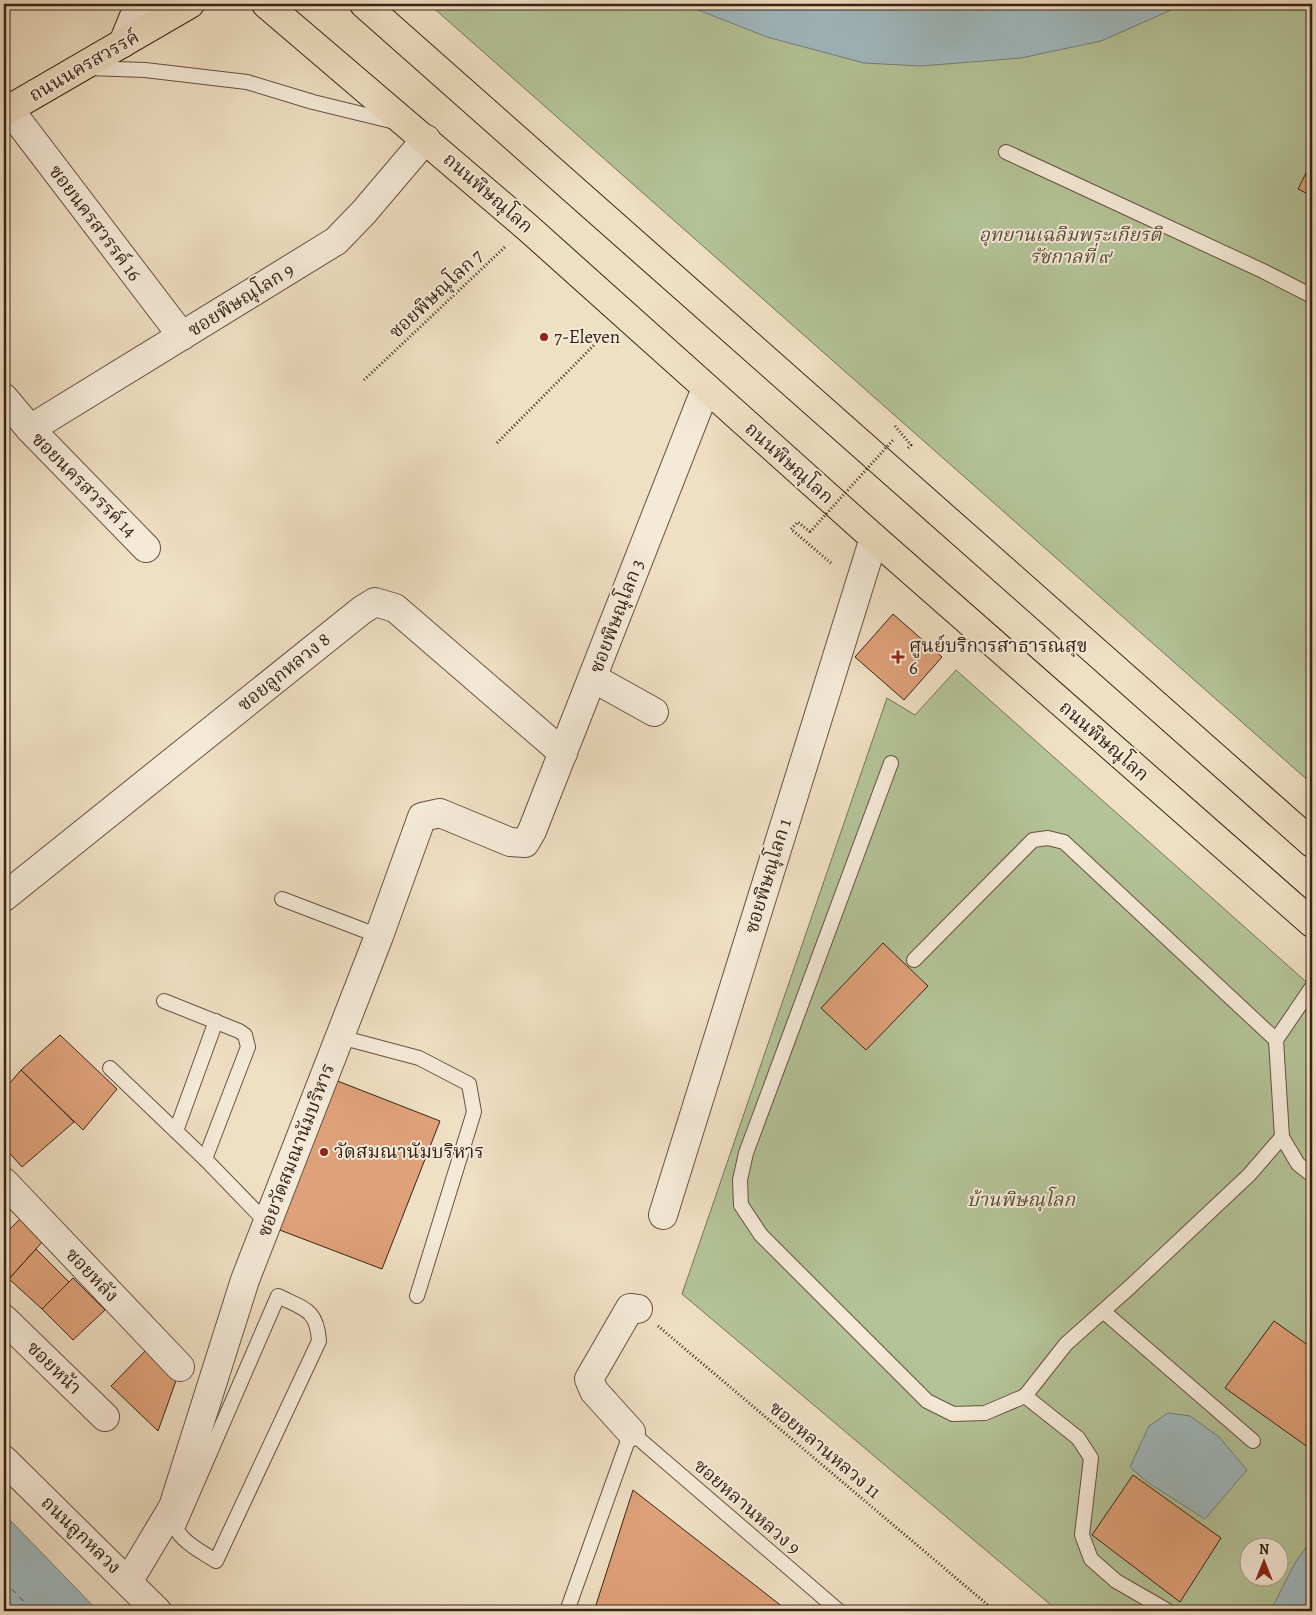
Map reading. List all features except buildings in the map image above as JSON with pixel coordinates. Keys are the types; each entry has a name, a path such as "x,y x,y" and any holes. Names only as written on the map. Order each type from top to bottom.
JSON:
{"main road":[{"name":"ถนนนครสวรรค์","path":"6,111 190,4"},
{"name":"ถนนพิษณุโลก","path":"266,4 527,227 874,538 1312,923"},
{"path":"364,4 1312,843"}],"street":[{"path":"123,43 139,4"},
{"name":"ซอยนครสวรรค์ 16","path":"6,111 182,336"},
{"name":"ซอยพิษณุโลก 9","path":"30,429 336,241 364,212 418,132"},
{"name":"ซอยพิษณุโลก 3","path":"525,843 532,831 564,753 706,388"},
{"name":"ซอยนครสวรรค์ 14","path":"4,398 30,429 146,548"},
{"name":"ซอยพิษณุโลก 1","path":"662,1215 874,538"},
{"name":"ซอยลูกหลวง 8","path":"4,897 362,610 375,602 396,608 564,753"},
{"path":"593,678 654,712"},
{"name":"ซอยวัดสมณานัมบริหาร","path":"128,1582 175,1518 246,1280 379,936 422,817 440,813 510,842 525,843"},
{"name":"ซอยหลัง","path":"8,1195 180,1367"},
{"path":"631,1432 594,1391 589,1379 630,1308 638,1309"},
{"name":"ซอยหน้า","path":"4,1319 105,1416"},
{"name":"ถนนลูกหลวง","path":"4,1460 157,1611"}],"lane":[{"path":"81,68 145,70 247,82 418,132"},
{"path":"1006,152 1263,271 1312,296"},
{"path":"891,763 746,1153 740,1180 741,1205 761,1235 927,1401 953,1414 985,1413 1025,1396 1066,1344 1248,1174 1282,1137"},
{"path":"914,960 1033,840 1048,838 1064,842 1276,1040"},
{"path":"282,900 379,936"},
{"path":"1312,987 1276,1040 1282,1137 1298,1164 1312,1175"},
{"path":"164,1001 240,1031 245,1035 248,1047 205,1159"},
{"path":"176,1130 216,1021"},
{"path":"340,1037 419,1058 469,1084 474,1112 417,1296"},
{"path":"110,1068 176,1130 268,1224"},
{"path":"278,1296 308,1311 318,1323 319,1341 216,1561 184,1541 175,1518 278,1296"},
{"path":"1103,1311 1253,1441"},
{"path":"1025,1396 1078,1438 1091,1458 1082,1535 1091,1559 1116,1581 1168,1611"},
{"path":"566,1611 631,1432"},
{"name":"ซอยหลานหลวง 9","path":"631,1432 839,1611"}],"path":[{"name":"ซอยพิษณุโลก 7","path":"364,380 527,227"},
{"path":"497,443 624,315"},
{"path":"830,563 791,529 798,522 810,532 893,440"},
{"name":"ซอยหลานหลวง 11","path":"638,1309 995,1611"}],"green space":[{"name":"อุทยานเฉลิมพระเกียรติ รัชกาลที่ ๙","path":"429,4 1312,4 1312,784"},
{"name":"บ้านพิษณุโลก","path":"956,670 1312,987 1312,1611 1058,1611 682,1294 887,698 915,715"}],"water":[{"path":"683,4 1185,4 1101,41 1021,58 921,66 864,63 767,37"},
{"path":"1168,1413 1190,1416 1219,1437 1247,1470 1205,1519 1147,1482 1130,1467 1149,1426"},
{"path":"4,1513 9,1519 98,1611 4,1611"},
{"path":"1312,1539 1312,1611 1273,1611 1271,1610 1282,1588 1288,1588 1288,1577"}],"ferry route":[{"path":"4,1581 33,1611"}],"place":[{"name":"7-Eleven","path":"544,337"},
{"name":"ศูนย์บริการสาธารณสุข 6","path":"898,657"},
{"name":"วัดสมณานัมบริหาร","path":"324,1152"}]}
